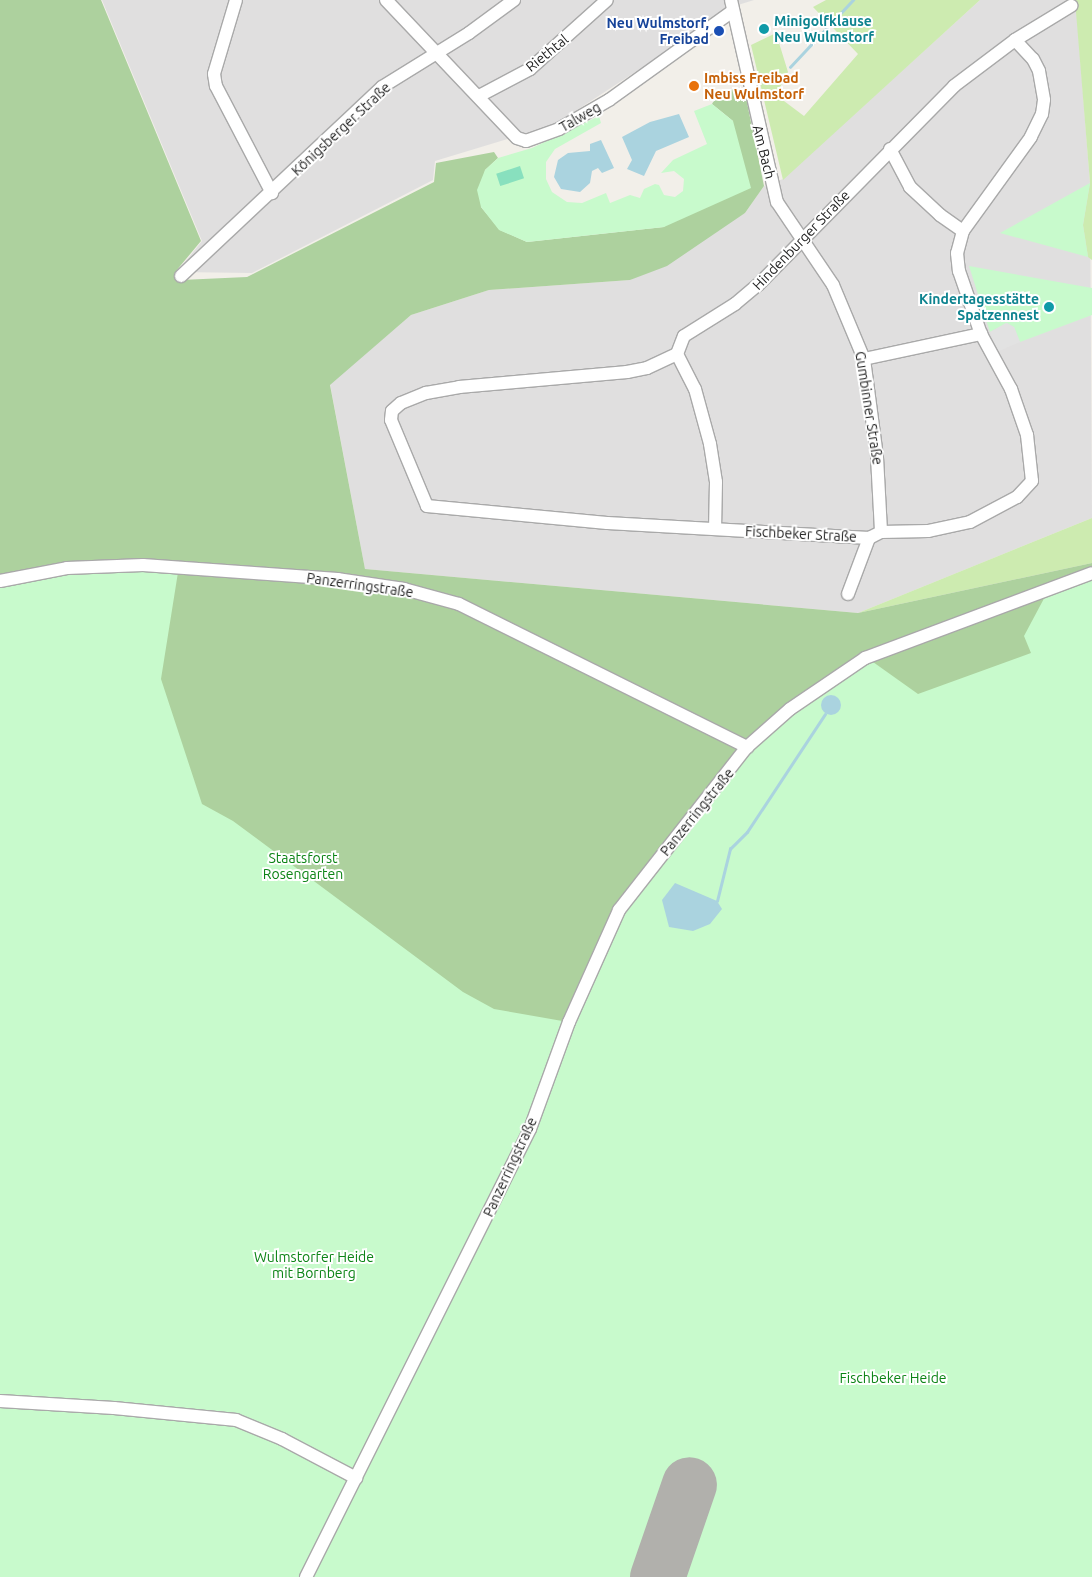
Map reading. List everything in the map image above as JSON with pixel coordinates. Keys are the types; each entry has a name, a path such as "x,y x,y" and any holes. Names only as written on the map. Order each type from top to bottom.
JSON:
{"street":[{"path":"236,0 214,74 216,86 272,193"},
{"name":"Talweg","path":"386,0 517,138 526,141 559,129 609,100 732,6"},
{"name":"Königsberger Straße","path":"182,276 382,87 514,0"},
{"name":"Riethtal","path":"479,96 530,69 607,0"},
{"name":"Am Bach","path":"732,6 777,202 801,239"},
{"name":"Hindenburger Straße","path":"677,354 684,336 735,304 791,253 801,239 954,86 1015,40 1071,6"},
{"path":"864,359 981,334 959,271 957,253 963,231 1031,137 1042,114 1044,100 1039,71 1033,59 1015,40"},
{"path":"890,149 910,187 940,215 963,231"},
{"name":"Gumbinner Straße","path":"801,239 833,285 864,359 878,464 881,532"},
{"name":"Fischbeker Straße","path":"677,354 646,368 627,372 460,387 426,393 400,403 392,411 391,420 426,506 597,522 869,538 881,532 928,531 970,522 1017,497 1032,481 1027,435 1018,407 981,334"},
{"path":"677,354 695,390 710,444 716,482 714,529"},
{"path":"848,594 869,538"},
{"name":"Panzerringstraße","path":"0,581 67,568 143,565 337,579 404,589 459,604 747,747"},
{"name":"Panzerringstraße","path":"306,1577 530,1129 568,1022 619,910 747,747 790,709 865,658 1092,573"},
{"path":"0,1401 236,1420 282,1439 356,1478"}],"shaded area":[{"path":"102,0 754,0 738,5 554,125 435,161 433,180 252,273 177,272 202,241"},
{"path":"980,0 1075,0 1076,4 1090,183 1092,518 858,613 365,569 330,384 411,315 489,290 630,280 745,213 764,186 783,179"},
{"path":"1006,323 1014,327 1020,342 997,352 990,332"}],"green space":[{"name":"Staatsforst Rosengarten","path":"0,0 101,0 201,241 176,271 181,280 247,277 434,182 436,163 494,152 498,158 485,170 481,207 500,230 527,242 664,227 733,121 712,104 719,91 744,88 764,186 745,213 667,266 630,280 489,290 411,315 330,385 365,569 858,613 1092,563 1092,668 0,1403"},
{"path":"826,0 980,0 783,180 751,45 776,33 788,72 776,95 804,116 858,54 813,7"},
{"path":"1075,0 1092,0 1092,260 1088,257 1083,225 1090,183"},
{"path":"712,104 733,121 751,188 664,227 527,242 499,230 481,207 477,190 485,170 498,158 532,148 599,116 601,123 555,149 546,162 546,179 552,192 567,202 582,203 606,193 610,203 630,195 640,198 644,189 655,184 659,185 664,195 675,197 683,191 684,179 674,171 661,173 673,160 707,144 694,111"},
{"path":"520,166 524,178 500,186 496,174"},
{"path":"1090,183 1083,225 1088,257 1000,233"},
{"path":"969,266 1092,288 1092,315 1020,342 1014,327 1007,323 990,332"},
{"path":"1092,518 1092,563 858,613"},
{"name":"Wulmstorfer Heide mit Bornberg","path":"179,566 161,679 202,804 233,821 463,992 494,1009 568,1022 619,910 738,762 840,674 873,662 918,694 1031,653 1024,636 1048,591 1092,573 1092,1577 0,1577 0,581 16,575"}],"water":[{"path":"679,114 689,137 656,151 644,176 627,169 632,160 622,137 650,122"},
{"path":"601,140 614,168 602,173 598,168 592,171 590,183 580,192 561,189 554,177 558,160 568,153 590,151 590,144"},
{"path":"831,695 838,698 841,705 838,712 831,715 824,712 821,705 824,698"},
{"path":"675,883 717,901 722,909 710,924 693,931 669,927 662,900"}],"waterway":[{"path":"790,67 853,0"},
{"path":"717,901 730,849 747,832 825,714"}],"runway":[{"path":"657,1577 689,1484"}],"place":[{"name":"Minigolfklause Neu Wulmstorf","path":"764,29"},
{"name":"Neu Wulmstorf, Freibad","path":"719,31"},
{"name":"Imbiss Freibad Neu Wulmstorf","path":"694,86"},
{"name":"Kindertagesstätte Spatzennest","path":"1049,307"}],"park label":[{"name":"Fischbeker Heide","path":"893,1378"}]}
